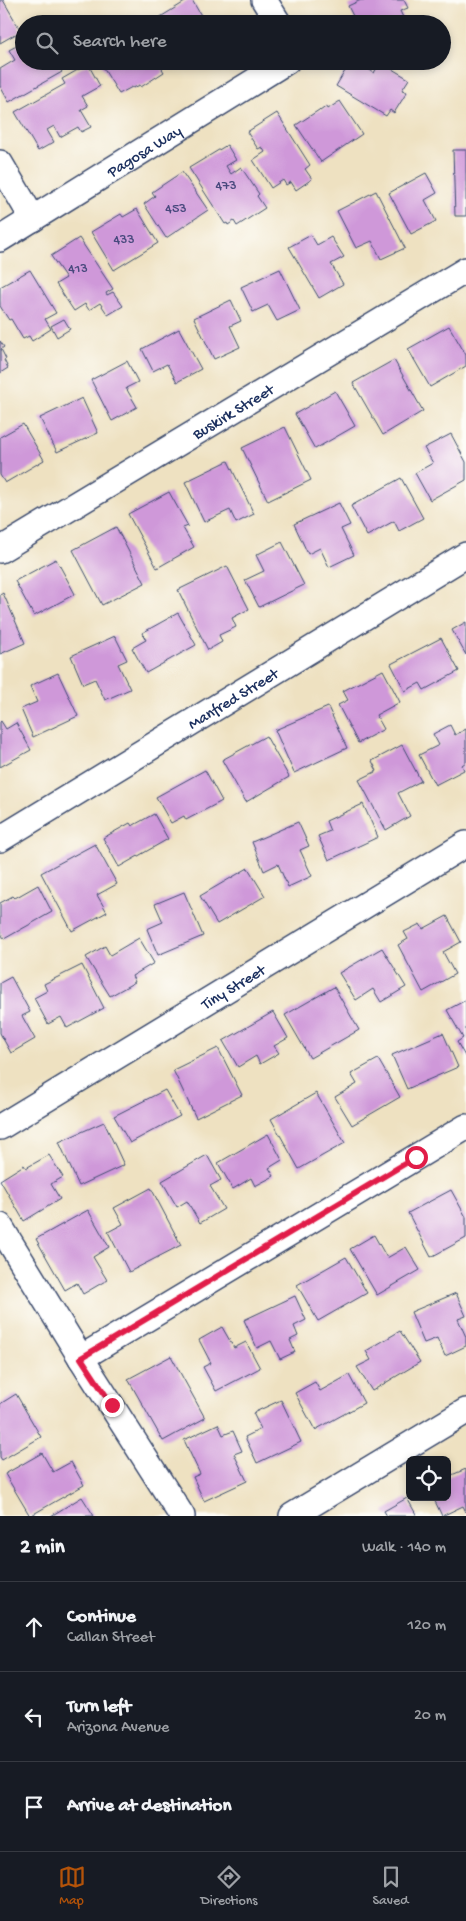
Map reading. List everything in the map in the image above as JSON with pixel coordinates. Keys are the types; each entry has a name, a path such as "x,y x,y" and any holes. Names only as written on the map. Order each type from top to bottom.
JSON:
{"street":[{"path":"264,0 273,15"},
{"name":"Pagosa Way","path":"0,239 273,70"},
{"path":"0,163 33,219"},
{"name":"Buskirk Street","path":"0,550 466,270"},
{"name":"Manfred Street","path":"0,839 466,555"},
{"name":"Tiny Street","path":"0,1126 466,844"},
{"path":"81,1358 466,1127"},
{"path":"0,1226 81,1358 182,1516"},
{"path":"292,1516 466,1411"}],"building":[{"path":"0,0 3,0 15,21 15,34 0,43"},
{"path":"188,0 192,0 201,15 164,15"},
{"path":"361,0 404,0 408,8 400,11 402,15 352,15 348,6"},
{"path":"15,47 15,60 9,50"},
{"path":"15,60 15,70 61,70 62,72 9,102 0,86 0,69"},
{"path":"78,70 91,70 100,86 82,96 88,106 81,110 91,127 81,132 78,127 60,137 54,126 47,130 54,142 38,151 15,112 65,84 62,79"},
{"path":"104,70 163,70 164,72 141,87 140,85 132,87 119,94"},
{"path":"346,70 370,70 374,73 376,70 394,70 409,79 402,90 407,92 394,113 390,110 386,116 336,86"},
{"path":"340,101 362,134 321,162 296,125 319,110 327,106 328,109"},
{"path":"277,113 310,165 305,169 312,179 296,190 291,182 286,185 283,180 271,188 253,160 265,152 262,147 258,149 247,132"},
{"path":"227,145 236,160 226,166 231,174 241,167 259,194 257,196 265,208 237,226 234,221 228,225 227,223 225,224 189,168"},
{"path":"453,150 466,150 466,216 455,216"},
{"path":"182,172 208,210 166,238 144,204 155,196 152,192"},
{"path":"426,173 437,193 425,200 436,221 411,234 389,193"},
{"path":"376,191 405,248 381,259 372,241 356,248 337,211"},
{"path":"137,209 158,243 114,270 91,232 121,214 123,217"},
{"path":"311,235 317,245 331,237 344,257 331,264 343,284 319,298 289,247"},
{"path":"79,238 113,289 106,293 107,295 113,292 123,306 108,315 100,303 89,310 85,304 74,311 56,284 66,278 51,256"},
{"path":"280,269 300,310 277,321 268,305 253,312 241,287"},
{"path":"30,270 56,313 45,319 51,329 32,341 29,336 23,339 11,319 9,320 0,306 0,287"},
{"path":"231,300 241,321 230,326 240,347 214,359 194,318"},
{"path":"64,319 70,329 57,337 51,326"},
{"path":"449,326 466,355 466,366 430,387 408,349"},
{"path":"179,329 201,369 177,382 167,364 153,371 142,349"},
{"path":"0,341 4,347 1,349 8,368 0,373"},
{"path":"394,360 423,411 383,435 353,383"},
{"path":"127,361 138,382 126,388 137,407 112,421 91,380"},
{"path":"335,391 355,426 315,449 295,414"},
{"path":"82,398 98,433 57,452 40,418"},
{"path":"23,424 44,460 5,483 0,475 0,437"},
{"path":"285,427 311,480 268,501 242,448"},
{"path":"451,434 466,462 466,480 430,500 415,473 433,463 424,448"},
{"path":"228,461 254,514 236,523 230,510 204,522 185,482"},
{"path":"401,478 423,518 399,531 394,521 367,536 351,506"},
{"path":"169,492 188,526 183,528 194,547 157,568 128,514"},
{"path":"339,503 350,525 341,529 354,555 329,567 320,548 308,554 294,524"},
{"path":"116,527 145,583 102,605 73,550"},
{"path":"282,542 304,585 259,607 245,580 264,571 256,555"},
{"path":"56,559 75,594 34,616 15,581"},
{"path":"227,566 249,609 232,618 236,627 219,635 222,642 208,650 178,590"},
{"path":"3,593 25,643 0,654 0,595"},
{"path":"178,613 196,645 146,673 132,648 146,640 142,633"},
{"path":"466,622 466,655 452,630"},
{"path":"115,636 127,660 118,664 130,689 105,700 95,679 83,684 71,656"},
{"path":"441,638 459,671 424,690 420,683 405,691 391,664"},
{"path":"383,670 400,702 376,715 384,729 358,743 338,705 348,700 343,691"},
{"path":"58,673 78,716 33,737 21,709 37,702 30,686"},
{"path":"328,707 347,748 294,773 275,730"},
{"path":"0,722 6,729 16,723 31,750 0,767"},
{"path":"450,725 455,735 466,729 466,762 462,765 464,770 435,785 419,755 439,745 433,734"},
{"path":"266,736 289,777 246,802 222,760"},
{"path":"402,745 421,781 398,793 410,816 386,830 359,780 377,771 372,761"},
{"path":"205,770 222,801 186,820 184,816 171,823 156,797"},
{"path":"363,804 378,837 329,860 318,836 330,831 326,821"},
{"path":"154,814 168,839 119,867 103,838 130,823 132,826"},
{"path":"298,822 309,846 300,850 312,876 288,887 278,864 264,871 252,842"},
{"path":"95,844 117,884 97,895 107,912 72,931 41,873"},
{"path":"248,868 265,896 217,924 200,896"},
{"path":"38,885 52,912 4,939 0,931 0,903 13,896 15,898"},
{"path":"184,892 203,936 158,955 147,929 163,922 155,904"},
{"path":"447,916 461,942 443,952 455,974 423,992 398,945 408,939 404,932 420,924 423,929"},
{"path":"139,938 154,963 132,976 135,982 110,996 86,957 105,946 110,955"},
{"path":"382,948 406,987 381,1002 373,989 356,1000 339,973"},
{"path":"82,965 104,1008 67,1028 61,1017 48,1024 34,998 47,991 44,984"},
{"path":"11,977 30,1012 22,1016 35,1039 11,1053 0,1033 0,983"},
{"path":"334,987 359,1030 310,1058 285,1015"},
{"path":"466,1000 466,1058 457,1042 463,1038 447,1010"},
{"path":"273,1012 288,1038 274,1046 279,1053 260,1064 256,1056 238,1067 223,1041"},
{"path":"443,1033 458,1067 407,1089 392,1055"},
{"path":"218,1048 242,1095 196,1118 173,1070"},
{"path":"378,1059 400,1097 352,1125 335,1097 357,1084 351,1074"},
{"path":"165,1090 180,1116 130,1143 114,1116"},
{"path":"316,1093 345,1143 299,1169 271,1119"},
{"path":"104,1122 124,1165 79,1186 59,1142"},
{"path":"268,1134 282,1160 269,1168 274,1176 255,1186 251,1178 233,1189 218,1163"},
{"path":"49,1155 63,1177 51,1184 60,1199 24,1221 0,1180 24,1165 26,1168"},
{"path":"207,1155 221,1180 210,1186 224,1209 200,1223 187,1201 177,1207 162,1181"},
{"path":"151,1188 181,1245 129,1272 108,1232 123,1224 114,1208"},
{"path":"451,1190 466,1217 466,1238 431,1257 408,1213"},
{"path":"88,1210 109,1247 93,1257 107,1280 83,1294 77,1283 65,1290 36,1239"},
{"path":"374,1235 387,1258 406,1247 420,1270 377,1295 350,1249"},
{"path":"346,1257 367,1293 318,1321 297,1285"},
{"path":"456,1293 466,1316 458,1319 466,1337 466,1346 445,1356 437,1338 424,1343 411,1312"},
{"path":"295,1296 306,1320 294,1326 298,1336 290,1340 295,1352 280,1359 271,1341 257,1348 244,1320"},
{"path":"222,1327 234,1348 246,1342 260,1368 216,1391 203,1367 211,1363 199,1340"},
{"path":"400,1331 420,1362 372,1391 357,1367 371,1360 366,1351"},
{"path":"171,1356 205,1418 163,1441 128,1379"},
{"path":"349,1375 364,1403 315,1430 295,1393 315,1382 320,1391"},
{"path":"16,1394 41,1437 2,1460 0,1457 0,1404"},
{"path":"281,1400 301,1442 257,1463 245,1437 261,1429 253,1413"},
{"path":"218,1424 223,1435 233,1431 242,1451 234,1454 247,1481 204,1501 193,1477 200,1474 184,1440"},
{"path":"42,1453 53,1472 71,1462 84,1485 30,1516 5,1474"},
{"path":"466,1469 466,1512 463,1506 442,1516 435,1501 451,1501 451,1475"},
{"path":"82,1497 94,1516 51,1516"},
{"path":"406,1499 417,1516 387,1516 384,1511"}],"route":[{"path":"112,1405 81,1358 416,1157"}]}
